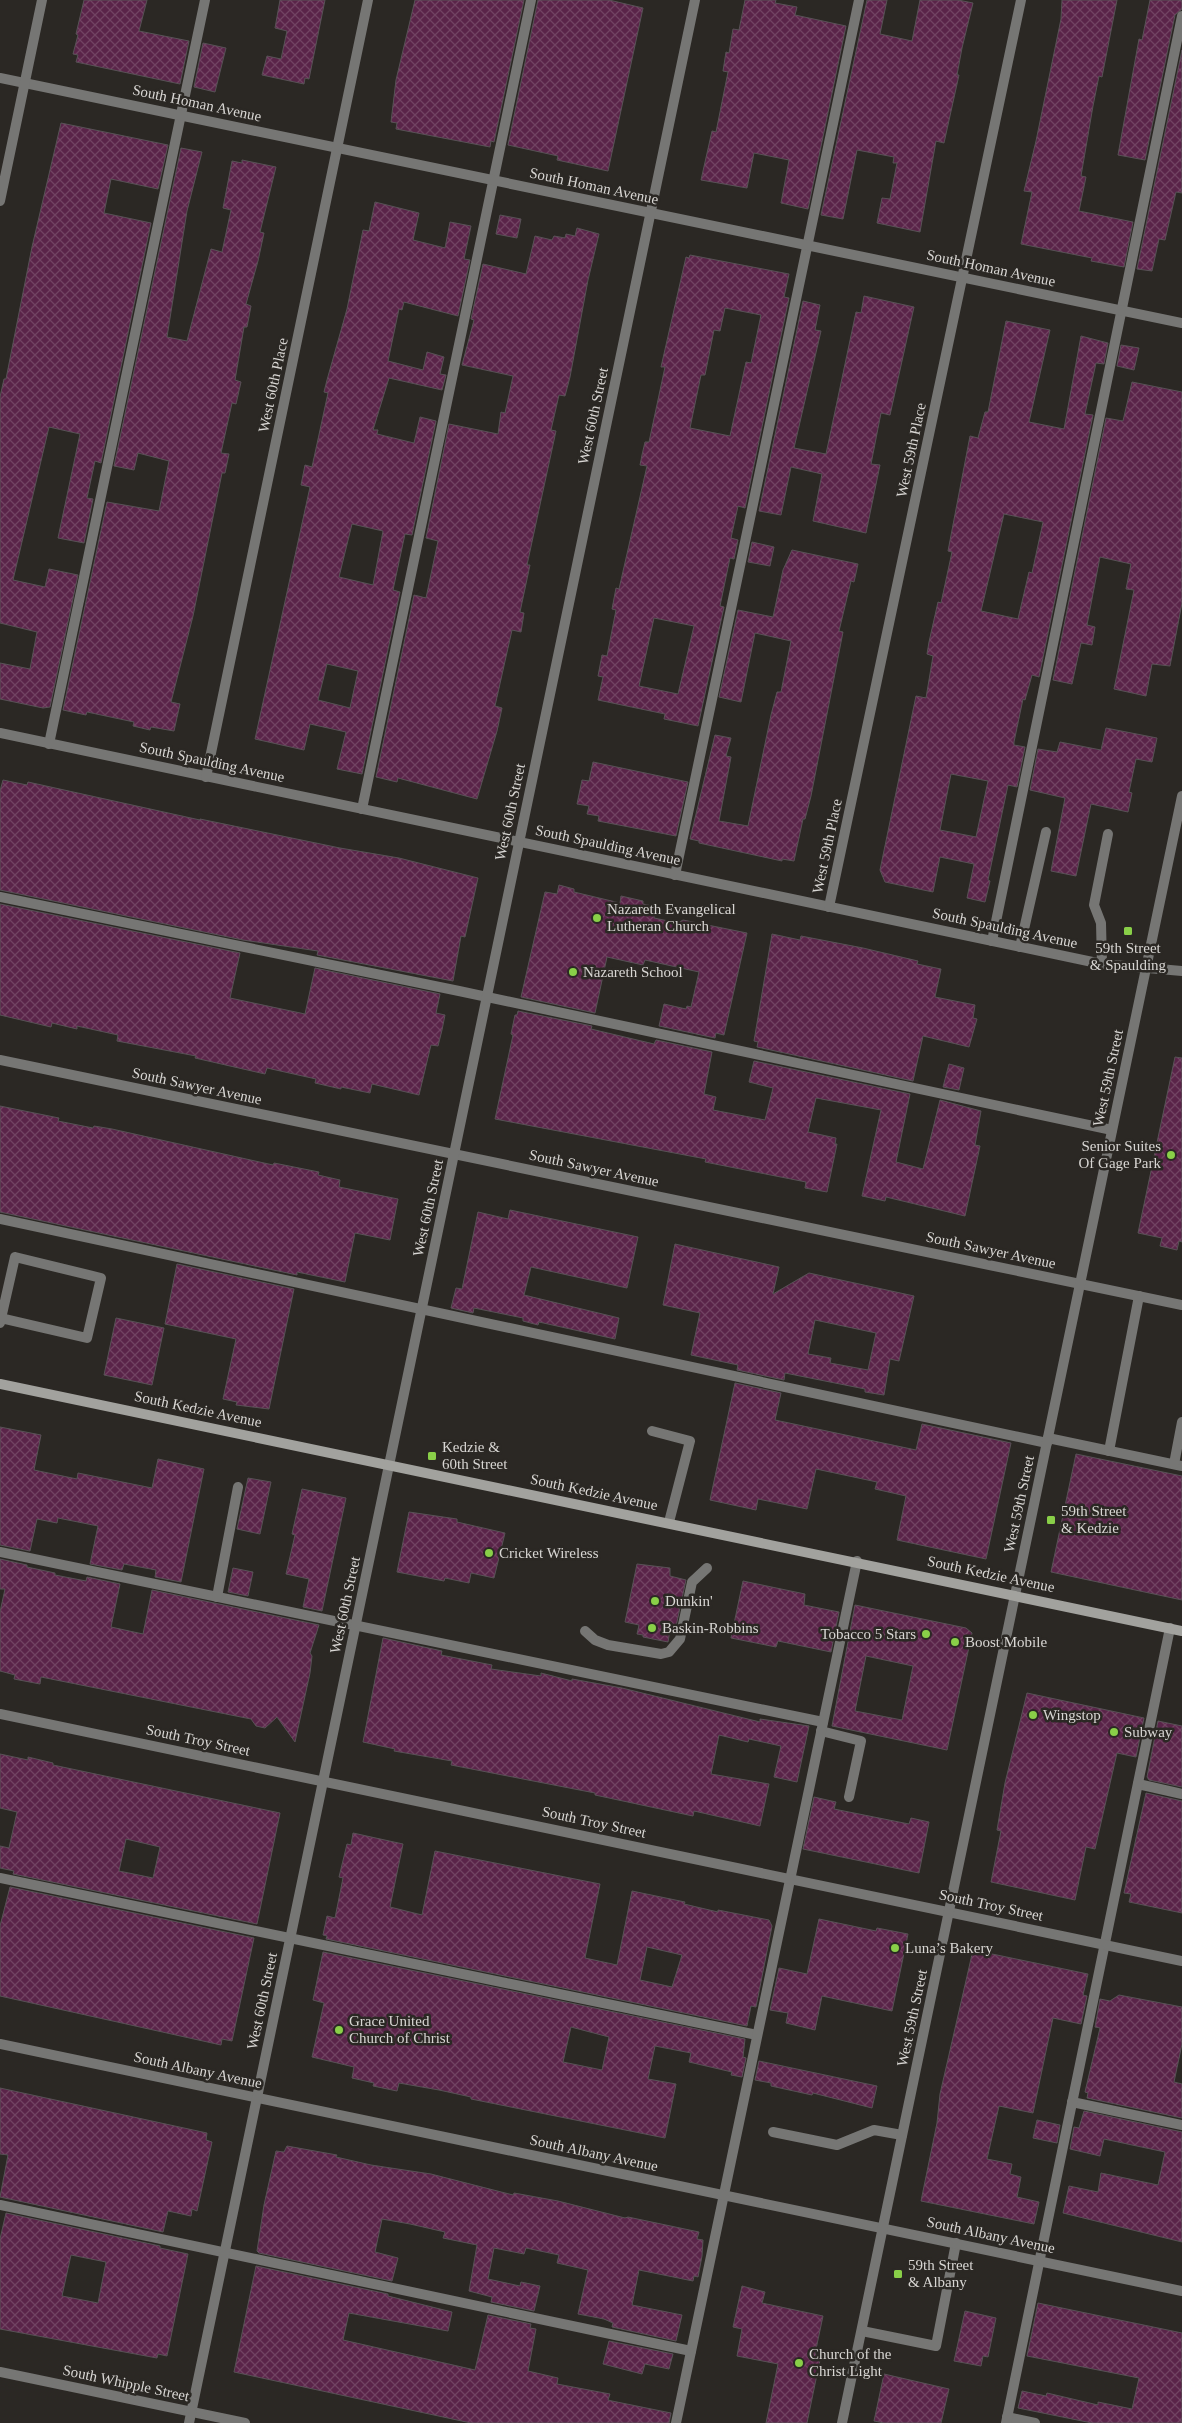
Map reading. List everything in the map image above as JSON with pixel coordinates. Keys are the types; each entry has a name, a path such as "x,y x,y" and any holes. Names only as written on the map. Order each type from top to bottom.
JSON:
{"main road":[{"name":"South Kedzie Avenue","path":"0,1384 857,1561 1182,1631"}],"street":[{"path":"0,200 42,0"},
{"path":"49,744 205,0"},
{"name":"West 60th Place","path":"206,777 368,0"},
{"path":"362,809 532,0"},
{"name":"West 60th Street","path":"190,2423 695,0"},
{"path":"675,874 859,0"},
{"name":"West 59th Place","path":"829,906 1021,0"},
{"path":"992,941 1182,16"},
{"name":"South Homan Avenue","path":"0,78 1182,323"},
{"name":"South Spaulding Avenue","path":"0,734 1102,964 1182,971"},
{"name":"West 59th Street","path":"842,2423 1181,802"},
{"path":"1020,947 1046,832"},
{"path":"1102,964 1100,923 1094,905 1108,834"},
{"path":"0,897 487,997 1112,1130"},
{"name":"South Sawyer Avenue","path":"0,1060 1182,1305"},
{"path":"0,1219 1047,1440 1178,1465 1182,1422"},
{"path":"15,1257 100,1278 87,1338 1,1321 15,1257"},
{"path":"1109,1451 1139,1296"},
{"path":"652,1431 690,1441 669,1522"},
{"path":"217,1597 238,1487"},
{"path":"0,1552 356,1626 822,1727 861,1741 849,1797"},
{"path":"676,2423 857,1561"},
{"path":"585,1631 595,1640 608,1645 661,1654 669,1652 680,1639 692,1582 707,1568"},
{"path":"1035,2423 1006,2420 1170,1628"},
{"name":"South Troy Street","path":"0,1714 1182,1961"},
{"path":"1138,1784 1182,1794"},
{"path":"0,1878 758,2035"},
{"name":"South Albany Avenue","path":"0,2044 1182,2291"},
{"path":"1072,2102 1182,2125"},
{"path":"773,2132 837,2145 874,2130 902,2135"},
{"path":"0,2205 691,2351"},
{"path":"862,2331 936,2346 956,2244"},
{"name":"South Whipple Street","path":"0,2372 245,2423"}],"building":[{"path":"84,0 147,0 139,31 189,41 180,84 76,62 78,55 73,54"},
{"path":"280,0 325,0 309,79 305,78 304,84 262,75 267,56 281,59 287,31 275,28"},
{"path":"415,0 524,0 494,142 491,141 490,147 396,129 397,123 391,122 396,80"},
{"path":"538,0 609,0 643,8 608,171 557,160 558,156 508,145"},
{"path":"745,0 776,0 775,3 797,7 795,15 846,26 808,209 781,203 789,160 754,153 747,188 701,180 712,131 716,132 728,72 723,71 726,52 729,53 733,29 739,30"},
{"path":"867,0 887,0 880,34 912,41 920,0 958,0 973,3 962,48 957,75 959,75 944,143 936,141 920,232 877,223 882,198 890,199 897,163 893,163 894,157 857,150 843,219 821,215"},
{"path":"1062,0 1117,0 1102,77 1099,76 1093,106 1081,176 1086,177 1079,211 1133,222 1124,267 1091,261 1092,258 1021,244 1032,192 1024,191 1061,19"},
{"path":"1150,0 1182,0 1182,9 1175,15 1145,160 1118,155 1139,39 1142,40"},
{"path":"203,43 226,48 215,92 194,87"},
{"path":"1182,50 1182,193 1176,192 1165,240 1159,239 1152,271 1137,269"},
{"path":"61,123 168,145 158,189 111,179 104,213 151,223 101,463 95,461 87,498 93,499 84,543 58,538 80,434 49,427 13,580 45,587 49,569 78,575 50,707 43,708 0,699 0,663 30,669 37,632 0,623 0,397 4,379 6,379 32,247"},
{"path":"181,148 202,152 187,211 167,337 187,341 211,249 222,252 231,210 223,208 232,161 242,163 242,160 276,167 260,232 264,233 258,261 246,304 251,306 247,327 244,327 235,380 241,382 236,404 232,403 221,453 229,454 225,473 222,473 193,616 171,702 180,704 174,731 151,727 150,730 133,726 134,722 87,712 86,715 63,710 107,502 159,511 169,461 138,453 134,470 114,466"},
{"path":"375,202 419,213 413,240 445,248 450,222 471,226 464,259 470,260 458,316 404,302 402,310 399,309 388,361 423,370 427,352 444,357 440,374 446,375 442,390 389,378 373,430 378,430 377,434 414,443 420,417 436,421 412,535 405,534 393,590 400,592 362,774 337,769 346,732 310,724 304,750 255,739 310,487 301,485 305,465 312,467 328,393 324,392 347,309 363,230 369,231","holes":["352,524 383,531 373,585 339,577","327,664 358,671 350,708 318,700"]},
{"path":"500,215 521,219 517,238 496,234"},
{"path":"577,228 599,234 588,280 570,377 565,396 559,395 551,430 556,431 527,565 530,565 520,612 524,613 521,632 512,630 495,706 502,708 477,799 398,778 397,782 376,777 414,595 426,598 438,541 426,538 449,424 498,434 501,412 505,413 513,376 462,365 474,320 471,319 483,264 526,274 535,236 552,240 554,236 565,238 566,234 575,236"},
{"path":"690,255 789,274 784,297 789,298 745,508 738,506 731,538 738,540 734,559 730,558 720,606 724,607 698,726 664,719 665,714 598,700 603,677 598,676 602,655 607,656 616,610 612,609 616,588 619,589 647,466 640,465 642,455 645,442 649,442 665,367 661,367 686,257 689,258","holes":["725,308 761,315 751,363 746,362 730,436 690,428 701,375 705,375 714,330 720,331","654,618 694,626 678,694 639,686"]},
{"path":"864,296 914,307 890,415 881,413 871,464 880,465 866,533 813,521 822,474 791,467 781,515 759,511 803,301 820,305 815,330 821,331 794,448 826,454 856,312 861,313"},
{"path":"1006,321 1050,330 1029,422 1064,429 1081,336 1108,343 1104,364 1096,363 1085,414 1093,415 1039,677 1032,675 1025,700 1023,699 1014,742 1014,745 1025,747 1017,787 1008,785 985,902 967,898 974,864 940,857 933,892 885,882 880,870 916,696 926,698 933,656 927,654 929,642 938,602 941,603 952,552 948,551 970,436 978,438 985,412 988,412","holes":["1004,514 1043,522 1032,573 1029,572 1018,619 981,611","951,774 988,781 976,837 940,830"]},
{"path":"1121,345 1139,348 1134,370 1117,366"},
{"path":"1132,382 1182,392 1182,603 1170,666 1152,664 1146,696 1114,689 1134,590 1126,589 1131,564 1100,557 1087,625 1095,627 1092,645 1081,643 1072,684 1053,680 1106,418 1123,421"},
{"path":"752,542 774,547 770,566 748,562"},
{"path":"792,550 858,564 854,582 851,581 839,631 843,632 811,796 805,819 803,819 794,861 782,859 782,861 699,843 699,841 690,839 715,735 731,738 726,756 731,757 719,821 748,826 771,715 777,692 781,692 791,641 755,633 741,702 719,697 738,610 773,617 783,570"},
{"path":"1106,728 1157,738 1152,762 1136,759 1129,792 1132,793 1128,812 1091,804 1076,876 1051,871 1065,798 1030,790 1038,749 1057,752 1060,742 1101,750"},
{"path":"593,762 688,782 676,836 598,821 599,816 587,814 589,806 577,804 582,780 589,781"},
{"path":"3,780 27,785 28,782 200,820 399,858 478,878 465,937 461,936 453,981 317,955 318,951 243,940 0,890 0,791"},
{"path":"559,885 574,889 574,892 620,903 621,896 643,901 643,904 657,907 654,918 678,923 683,920 747,933 724,1035 716,1033 715,1038 659,1026 664,1004 686,1009 687,1006 691,1007 699,972 645,960 643,965 607,957 595,1013 521,997 545,892 557,894"},
{"path":"0,904 240,953 230,998 305,1014 315,968 440,994 436,1013 445,1015 442,1030 438,1046 431,1045 419,1095 372,1084 370,1093 341,1087 341,1089 315,1083 316,1079 267,1068 265,1074 195,1058 196,1056 117,1041 118,1035 77,1026 77,1029 52,1023 51,1027 0,1015"},
{"path":"772,934 800,940 801,936 863,948 918,961 917,964 941,969 935,997 975,1005 973,1018 977,1019 969,1047 923,1036 913,1081 757,1047 758,1042 754,1041"},
{"path":"518,1011 592,1026 591,1029 654,1044 656,1040 712,1052 704,1094 716,1097 713,1110 765,1120 773,1088 749,1082 754,1061 910,1094 896,1162 923,1169 940,1100 981,1111 975,1145 980,1146 965,1216 886,1197 885,1201 862,1196 881,1110 816,1098 808,1132 836,1138 835,1144 837,1144 827,1192 805,1188 806,1182 705,1162 706,1159 495,1119 513,1035 511,1034 515,1015 517,1015"},
{"name":"Senior Suites Of Gage Park","path":"1175,1057 1182,1058 1182,1242 1179,1241 1177,1250 1160,1246 1162,1238 1138,1233"},
{"path":"949,1064 964,1068 959,1090 943,1087"},
{"path":"0,1106 59,1118 58,1121 93,1128 94,1126 112,1129 273,1165 274,1163 319,1172 318,1175 340,1180 339,1187 398,1199 390,1240 355,1233 345,1282 297,1272 297,1275 0,1212"},
{"path":"510,1210 638,1237 627,1288 531,1267 524,1295 619,1318 615,1339 539,1322 538,1325 523,1321 523,1318 474,1308 473,1313 451,1308 456,1288 462,1289 478,1212 508,1219"},
{"path":"675,1244 779,1267 773,1294 809,1273 914,1296 899,1361 890,1359 884,1395 865,1392 865,1389 785,1373 784,1380 737,1370 738,1365 691,1355 700,1313 663,1305","holes":["815,1320 876,1333 868,1370 830,1363 831,1358 808,1354"]},
{"path":"177,1264 294,1289 269,1409 236,1405 237,1402 223,1399 236,1339 165,1324"},
{"path":"116,1318 164,1328 152,1385 104,1375"},
{"path":"735,1383 781,1393 775,1420 916,1450 922,1424 1011,1443 986,1559 897,1540 906,1496 875,1489 877,1482 816,1469 807,1509 758,1499 756,1510 710,1500"},
{"path":"0,1427 41,1435 34,1470 77,1479 78,1473 152,1488 158,1459 204,1469 181,1582 155,1577 156,1570 124,1564 122,1570 90,1564 98,1526 58,1518 57,1523 37,1519 30,1551 0,1545"},
{"path":"1076,1454 1182,1476 1182,1600 1051,1572"},
{"path":"248,1478 271,1482 260,1534 237,1529"},
{"path":"302,1489 346,1498 322,1611 303,1607 309,1579 286,1574 295,1535 292,1534"},
{"path":"409,1512 457,1519 457,1522 505,1533 494,1578 471,1573 469,1583 445,1578 444,1581 397,1572"},
{"path":"0,1559 55,1573 55,1575 86,1581 87,1577 120,1584 111,1627 143,1634 152,1590 319,1625 310,1653 312,1656 310,1673 295,1742 277,1717 265,1728 256,1726 251,1719 41,1677 40,1684 14,1679 15,1675 0,1671 0,1612 5,1589 0,1589"},
{"name":"Dunkin'","path":"637,1564 670,1568 670,1576 686,1580 675,1631 670,1630 668,1642 643,1637 643,1635 637,1634 639,1625 625,1622"},
{"path":"233,1568 253,1572 248,1596 228,1592"},
{"path":"743,1581 805,1594 804,1605 839,1612 831,1652 778,1641 776,1647 731,1638"},
{"path":"855,1605 966,1628 972,1633 947,1750 832,1726","holes":["866,1656 913,1666 902,1720 855,1711"]},
{"path":"383,1638 442,1651 441,1655 492,1665 491,1669 541,1676 541,1673 572,1681 572,1679 622,1688 760,1722 760,1719 809,1726 797,1782 774,1777 781,1746 749,1739 748,1742 719,1735 711,1774 769,1784 760,1826 694,1811 693,1816 595,1795 595,1793 451,1765 452,1761 394,1751 395,1749 363,1742"},
{"path":"1027,1693 1144,1718 1136,1757 1117,1753 1095,1849 1086,1847 1075,1900 991,1882 1001,1831 997,1830 1005,1783"},
{"path":"1158,1721 1182,1726 1182,1787 1149,1780 1147,1777"},
{"path":"0,1754 28,1760 28,1757 53,1763 53,1765 280,1813 257,1924 13,1874 14,1871 0,1868 0,1846 9,1848 17,1812 0,1808","holes":["126,1839 160,1847 153,1878 119,1871"]},
{"path":"1146,1793 1182,1801 1182,1913 1129,1902 1131,1894 1124,1893"},
{"path":"814,1797 836,1802 834,1809 909,1824 911,1818 929,1822 919,1873 803,1849"},
{"path":"353,1833 403,1844 390,1907 422,1915 435,1851 600,1884 585,1958 617,1965 632,1891 685,1902 684,1904 718,1912 718,1910 769,1920 772,1926 756,2007 751,2006 747,2026 326,1939 327,1936 323,1935 327,1916 335,1918 343,1878 339,1877 347,1844 351,1845","holes":["647,1947 682,1955 672,1987 640,1980"]},
{"path":"10,1887 254,1938 232,2041 222,2039 221,2045 0,1996 0,1926"},
{"path":"819,1919 876,1931 877,1928 908,1934 892,2011 822,1996 815,2030 786,2023 788,2013 770,2010 779,1968 807,1974"},
{"path":"973,1950 1088,1974 1083,1995 1087,1996 1081,2024 1053,2018 1033,2113 999,2106 987,2159 1012,2164 1010,2174 1021,2177 1017,2197 1039,2202 1034,2224 921,2201 937,2123 940,2094"},
{"path":"323,1952 745,2039 743,2057 746,2058 742,2077 731,2075 732,2072 689,2062 691,2053 655,2046 648,2079 676,2084 665,2138 471,2099 471,2097 439,2090 399,2083 397,2091 373,2086 374,2083 352,2078 354,2067 312,2057 324,2003 313,2000","holes":["571,2027 609,2037 602,2070 563,2062"]},
{"path":"1119,1995 1182,2007 1182,2044 1174,2082 1182,2084 1182,2118 1087,2098 1088,2093 1085,2092 1100,2028 1095,2027 1100,1999 1110,2001"},
{"path":"759,2061 877,2086 872,2108 813,2093 812,2095 771,2086 771,2083 755,2080"},
{"path":"0,2088 207,2133 206,2140 212,2142 197,2211 192,2209 191,2216 168,2211 163,2232 0,2197 8,2155 0,2154"},
{"path":"1084,2111 1182,2132 1182,2242 1063,2213 1069,2186 1098,2192 1101,2173 1158,2185 1165,2152 1104,2139 1100,2156 1070,2149 1074,2127 1079,2128"},
{"path":"1037,2120 1060,2125 1057,2143 1033,2138"},
{"path":"287,2146 337,2155 336,2157 371,2165 431,2174 513,2195 514,2193 558,2201 625,2218 628,2217 699,2232 697,2239 703,2240 702,2256 698,2277 694,2276 693,2281 639,2270 632,2305 682,2315 676,2341 612,2327 613,2323 604,2319 578,2314 588,2270 557,2263 559,2255 526,2248 524,2254 494,2248 488,2279 520,2286 521,2282 540,2286 534,2311 491,2302 492,2297 469,2291 477,2245 443,2238 445,2232 410,2224 382,2219 375,2252 398,2258 392,2281 259,2253 257,2251 264,2205 276,2151 284,2152"},
{"path":"6,2213 160,2246 160,2248 188,2254 167,2356 158,2354 157,2358 0,2329 0,2239","holes":["71,2255 106,2262 98,2303 62,2296"]},
{"path":"256,2266 388,2294 388,2296 452,2312 448,2331 349,2313 343,2340 475,2370 488,2315 531,2324 530,2328 536,2329 528,2371 558,2378 557,2384 610,2394 608,2400 671,2413 669,2423 471,2423 234,2372"},
{"path":"742,2286 765,2292 762,2303 823,2316 815,2354 821,2355 807,2423 766,2423 778,2364 737,2356 742,2329 733,2327"},
{"path":"1038,2303 1182,2333 1182,2423 1092,2423 1018,2408 1022,2391 1046,2396 1047,2393 1098,2405 1098,2402 1132,2409 1139,2378 1027,2356"},
{"path":"965,2311 996,2318 988,2357 983,2356 981,2366 954,2361"},
{"path":"609,2341 673,2354 669,2369 645,2364 642,2374 603,2364"},
{"path":"884,2374 949,2389 941,2423 884,2423 874,2421"}],"place":[{"name":"Nazareth Evangelical Lutheran Church","path":"597,918"},
{"name":"59th Street & Spaulding","path":"1128,931"},
{"name":"Nazareth School","path":"573,972"},
{"name":"Senior Suites Of Gage Park","path":"1171,1155"},
{"name":"Kedzie & 60th Street","path":"432,1456"},
{"name":"59th Street & Kedzie","path":"1051,1520"},
{"name":"Cricket Wireless","path":"489,1553"},
{"name":"Dunkin'","path":"655,1601"},
{"name":"Baskin-Robbins","path":"652,1628"},
{"name":"Tobacco 5 Stars","path":"926,1634"},
{"name":"Boost Mobile","path":"955,1642"},
{"name":"Wingstop","path":"1033,1715"},
{"name":"Subway","path":"1114,1732"},
{"name":"Luna’s Bakery","path":"895,1948"},
{"name":"Grace United Church of Christ","path":"339,2030"},
{"name":"59th Street & Albany","path":"898,2274"},
{"name":"Church of the Christ Light","path":"799,2363"}]}
